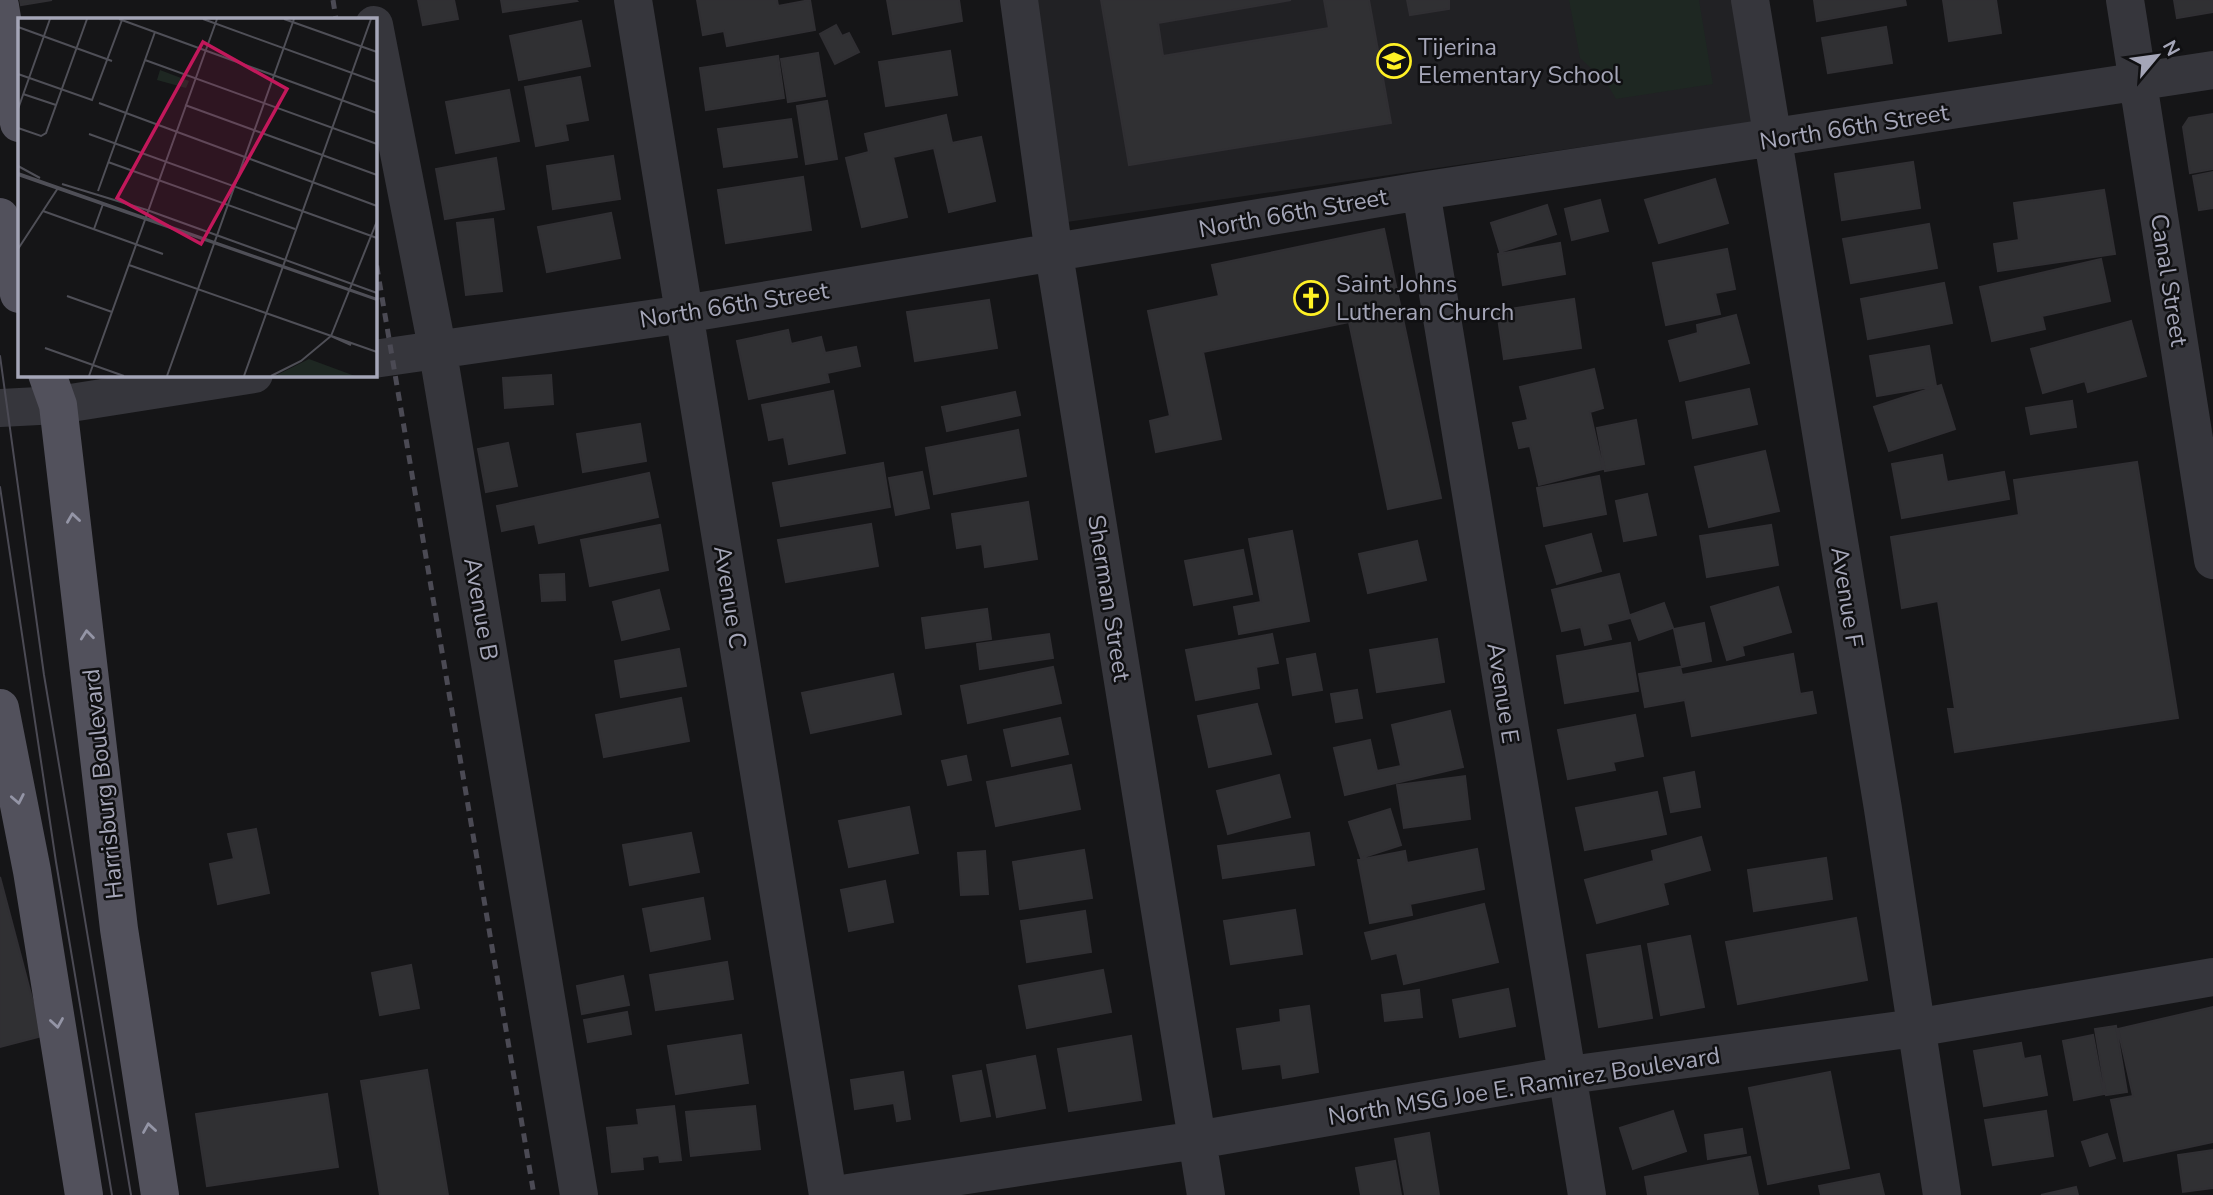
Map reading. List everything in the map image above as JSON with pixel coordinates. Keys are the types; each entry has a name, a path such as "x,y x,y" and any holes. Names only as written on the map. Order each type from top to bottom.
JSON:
{"main road":[{"path":"0,6 18,118"},
{"path":"0,217 18,290"},
{"name":"Harrisburg Boulevard","path":"53,385 79,561 119,929 160,1195"},
{"path":"0,708 33,871 84,1195"}],"street":[{"path":"370,0 373,18"},
{"name":"Avenue C","path":"633,0 828,1195"},
{"name":"Sherman Street","path":"1019,0 1054,254 1206,1195"},
{"name":"Avenue F","path":"1750,0 1883,809 1942,1195"},
{"name":"Canal Street","path":"2125,0 2213,559"},
{"name":"Avenue B","path":"376,35 437,347 579,1195"},
{"name":"North 66th Street","path":"376,359 437,347 684,313 1054,254 1421,191 1772,140 2213,70"},
{"name":"Avenue E","path":"1421,191 1527,845 1569,1075 1587,1195"},
{"path":"0,408 53,385 217,376"},
{"path":"0,433 53,385"},
{"name":"North MSG Joe E. Ramirez Boulevard","path":"835,1195 1197,1140 1569,1075 1915,1028 2213,977"}],"shaded area":[{"name":"Tijerina Elementary School","path":"1036,0 1733,0 1753,122 1067,222"},
{"path":"1569,0 1699,0 1713,84 1616,99 1606,82 1580,58"}],"building":[{"path":"20,0 52,0 21,5"},
{"path":"418,0 454,0 458,19 423,25"},
{"path":"501,0 576,0 577,1 503,12"},
{"path":"697,0 777,0 778,6 810,0 815,30 727,46 724,31 703,35"},
{"path":"887,0 959,0 962,21 893,34"},
{"path":"1101,0 1291,0 1158,23 1163,56 1329,28 1324,0 1369,0 1391,123 1129,165"},
{"path":"1407,0 1449,0 1449,9 1410,15"},
{"path":"1814,0 1905,0 1906,5 1817,21"},
{"path":"1943,0 1996,0 2001,33 1949,41"},
{"path":"2174,0 2213,0 2213,12 2177,18"},
{"path":"581,21 590,66 519,80 510,36"},
{"path":"836,25 842,36 849,33 859,52 835,64 820,34"},
{"path":"1886,27 1892,63 1828,73 1822,38"},
{"path":"950,51 957,95 886,106 879,62"},
{"path":"818,53 825,96 788,102 781,59"},
{"path":"778,56 784,98 706,110 700,68"},
{"path":"580,77 588,120 565,124 568,140 536,146 525,87"},
{"path":"509,90 519,141 456,153 446,102"},
{"path":"827,101 837,159 806,164 797,106"},
{"path":"2213,114 2213,169 2190,173 2183,127 2189,118"},
{"path":"946,115 952,143 981,137 995,201 949,212 934,148 893,157 907,217 862,227 846,158 869,152 865,134"},
{"path":"791,119 797,157 724,167 718,129"},
{"path":"613,156 620,199 553,209 547,166"},
{"path":"496,158 504,209 445,219 436,169"},
{"path":"1913,162 1920,208 1842,220 1835,174"},
{"path":"2213,172 2213,208 2199,210 2193,176"},
{"path":"803,177 811,230 726,243 718,190"},
{"path":"1715,179 1728,223 1659,243 1645,200"},
{"path":"2104,190 2115,254 1998,271 1994,244 2019,240 2014,203"},
{"path":"1600,200 1608,231 1572,240 1565,209"},
{"path":"1547,205 1556,234 1500,252 1491,223"},
{"path":"611,213 620,258 547,272 538,227"},
{"path":"493,219 502,291 466,295 457,223"},
{"path":"1929,224 1937,268 1851,283 1843,239"},
{"path":"1384,229 1441,498 1388,509 1349,322 1203,352 1221,439 1156,452 1150,421 1170,416 1148,311 1219,296 1212,265"},
{"path":"1560,243 1565,274 1503,285 1498,254"},
{"path":"1727,249 1735,289 1715,293 1720,314 1666,325 1653,263"},
{"path":"2101,259 2110,301 2042,316 2045,329 1992,341 1980,287"},
{"path":"1944,283 1952,323 1868,339 1861,299"},
{"path":"1574,299 1581,348 1504,359 1497,311"},
{"path":"989,300 997,348 915,361 907,312"},
{"path":"1736,315 1749,363 1680,381 1669,341 1698,333 1697,325"},
{"path":"2131,321 2146,376 2088,392 2085,381 2043,393 2031,349"},
{"path":"788,330 791,344 821,337 825,353 856,347 860,366 827,373 829,382 749,399 737,341"},
{"path":"1929,346 1936,386 1877,396 1870,356"},
{"path":"1594,369 1603,408 1590,412 1603,469 1539,485 1530,446 1519,448 1513,423 1528,420 1520,387"},
{"path":"551,375 553,404 505,408 503,378"},
{"path":"1941,385 1955,429 1889,451 1874,407"},
{"path":"1749,389 1757,424 1693,438 1686,402"},
{"path":"833,391 845,453 789,464 784,437 769,440 762,405"},
{"path":"1015,392 1020,415 947,431 942,407"},
{"path":"2072,401 2076,427 2031,434 2026,408"},
{"path":"1636,420 1644,464 1605,471 1597,428"},
{"path":"640,424 646,461 583,472 577,434"},
{"path":"1018,430 1026,476 934,494 926,448"},
{"path":"508,443 517,486 486,492 478,449"},
{"path":"1765,451 1779,511 1709,527 1695,467"},
{"path":"1942,455 1947,482 2004,472 2009,499 1902,518 1892,464"},
{"path":"2137,462 2178,718 1955,752 1948,709 1955,709 1938,601 1902,608 1891,537 2019,515 2014,480"},
{"path":"883,463 890,507 781,526 773,483"},
{"path":"922,472 929,508 896,515 889,478"},
{"path":"649,473 658,517 539,543 535,524 502,531 497,506"},
{"path":"1599,476 1606,514 1544,526 1537,488"},
{"path":"1647,494 1656,535 1624,541 1616,501"},
{"path":"1028,502 1037,559 985,567 982,544 957,548 952,514"},
{"path":"871,524 878,566 786,582 778,540"},
{"path":"660,525 668,570 590,586 581,540"},
{"path":"1771,525 1778,565 1707,577 1700,536"},
{"path":"1292,531 1309,621 1239,634 1234,607 1261,602 1249,539"},
{"path":"1591,534 1601,571 1557,584 1546,546"},
{"path":"1417,541 1426,580 1368,593 1359,554"},
{"path":"1243,550 1252,594 1194,605 1185,561"},
{"path":"564,574 565,600 542,601 540,575"},
{"path":"1619,574 1630,618 1607,624 1611,639 1585,645 1581,627 1562,631 1552,590"},
{"path":"1778,587 1791,632 1742,646 1744,655 1727,660 1711,607"},
{"path":"659,590 669,629 622,640 613,602"},
{"path":"1664,603 1673,628 1639,640 1630,615"},
{"path":"987,609 991,639 926,648 922,618"},
{"path":"1704,623 1711,661 1682,667 1674,629"},
{"path":"1049,634 1053,658 980,669 977,644"},
{"path":"1272,634 1278,663 1256,667 1259,688 1196,700 1186,650"},
{"path":"1437,639 1444,682 1377,692 1370,650"},
{"path":"1630,643 1638,691 1565,703 1557,656"},
{"path":"679,649 686,686 621,697 615,661"},
{"path":"1315,654 1322,690 1293,695 1287,659"},
{"path":"1793,654 1800,694 1812,692 1816,713 1692,736 1685,700 1645,707 1639,674 1680,667 1682,675"},
{"path":"1053,667 1061,703 968,723 961,686"},
{"path":"893,674 901,714 811,733 802,693"},
{"path":"1357,690 1362,718 1336,722 1331,694"},
{"path":"681,698 689,741 604,757 596,715"},
{"path":"1257,704 1271,754 1209,767 1198,716"},
{"path":"1450,711 1463,767 1345,795 1334,748 1370,740 1377,771 1401,766 1392,725"},
{"path":"1635,715 1643,756 1613,762 1615,770 1568,779 1558,730"},
{"path":"1060,718 1068,754 1012,766 1004,730"},
{"path":"966,756 971,780 948,785 942,761"},
{"path":"1071,765 1080,809 996,826 987,782"},
{"path":"1694,772 1700,807 1671,812 1664,778"},
{"path":"1279,775 1290,817 1228,834 1217,791"},
{"path":"1465,776 1470,819 1404,828 1397,785"},
{"path":"1657,792 1666,834 1585,850 1576,808"},
{"path":"909,807 918,853 849,867 839,821"},
{"path":"1390,809 1401,845 1361,858 1349,822"},
{"path":"256,829 269,893 218,904 210,864 234,859 228,834"},
{"path":"691,833 699,872 630,885 623,845"},
{"path":"1309,833 1314,865 1223,878 1218,846"},
{"path":"1701,837 1710,870 1663,883 1668,904 1597,923 1585,880 1654,861 1652,851"},
{"path":"1477,849 1484,889 1410,904 1412,915 1370,923 1358,860 1405,851 1407,863"},
{"path":"1084,850 1092,898 1020,909 1013,862"},
{"path":"985,851 988,894 961,895 958,853"},
{"path":"1826,858 1832,899 1754,911 1748,870"},
{"path":"0,877 42,1036 0,1047"},
{"path":"885,881 893,922 849,931 841,890"},
{"path":"703,898 710,939 651,951 643,909"},
{"path":"1484,904 1498,962 1404,984 1397,953 1372,959 1365,933"},
{"path":"1295,910 1302,954 1231,964 1224,921"},
{"path":"1085,911 1091,952 1027,962 1021,921"},
{"path":"1856,918 1867,980 1738,1004 1726,942"},
{"path":"1690,936 1704,1007 1661,1015 1648,944"},
{"path":"1640,946 1652,1018 1599,1027 1587,955"},
{"path":"727,962 733,999 656,1010 650,975"},
{"path":"411,965 419,1008 380,1015 372,973"},
{"path":"1103,970 1111,1012 1027,1028 1019,986"},
{"path":"623,976 629,1005 582,1014 577,986"},
{"path":"1508,989 1515,1026 1460,1037 1453,1000"},
{"path":"1419,990 1422,1017 1385,1021 1382,995"},
{"path":"1309,1006 1318,1072 1283,1078 1281,1064 1243,1069 1237,1029 1281,1022 1280,1010"},
{"path":"2213,1007 2213,1142 2124,1161 2111,1100 2133,1096 2118,1029"},
{"path":"627,1012 631,1034 588,1042 584,1020"},
{"path":"2116,1026 2127,1092 2106,1095 2095,1029"},
{"path":"741,1035 748,1083 676,1094 668,1046"},
{"path":"2093,1035 2104,1094 2074,1100 2063,1041"},
{"path":"1131,1036 1141,1100 1069,1111 1058,1049"},
{"path":"2021,1043 2024,1059 2040,1056 2047,1095 1984,1106 1974,1051"},
{"path":"1035,1056 1045,1108 997,1117 987,1065"},
{"path":"427,1070 448,1195 380,1195 361,1081"},
{"path":"981,1071 990,1116 961,1121 953,1076"},
{"path":"903,1072 910,1119 897,1121 894,1103 855,1109 851,1080"},
{"path":"1830,1072 1849,1168 1768,1184 1749,1088"},
{"path":"327,1094 338,1167 207,1186 196,1114"},
{"path":"674,1106 681,1160 660,1162 659,1155 642,1157 643,1169 612,1172 607,1128 639,1125 637,1110"},
{"path":"755,1106 760,1149 691,1156 686,1112"},
{"path":"1673,1111 1686,1151 1633,1169 1620,1128"},
{"path":"2046,1111 2053,1156 1993,1165 1985,1120"},
{"path":"1742,1129 1746,1153 1708,1159 1705,1135"},
{"path":"1429,1133 1439,1195 1405,1195 1395,1139"},
{"path":"2107,1134 2115,1158 2090,1166 2082,1142"},
{"path":"2213,1150 2213,1188 2183,1192 2178,1155"},
{"path":"1750,1157 1758,1195 1648,1195 1645,1177"},
{"path":"1395,1161 1401,1195 1361,1195 1356,1168"},
{"path":"1879,1174 1884,1195 1821,1195 1819,1186"},
{"path":"2076,1187 2078,1195 2041,1195"}],"tram line":[{"path":"0,356 44,675 131,1195"},
{"path":"0,487 56,862 112,1195"}],"railway":[{"path":"333,0 336,18"},
{"path":"376,262 534,1195"}],"place":[{"name":"Tijerina Elementary School","path":"1394,61"},
{"name":"Saint Johns Lutheran Church","path":"1311,298"}]}
